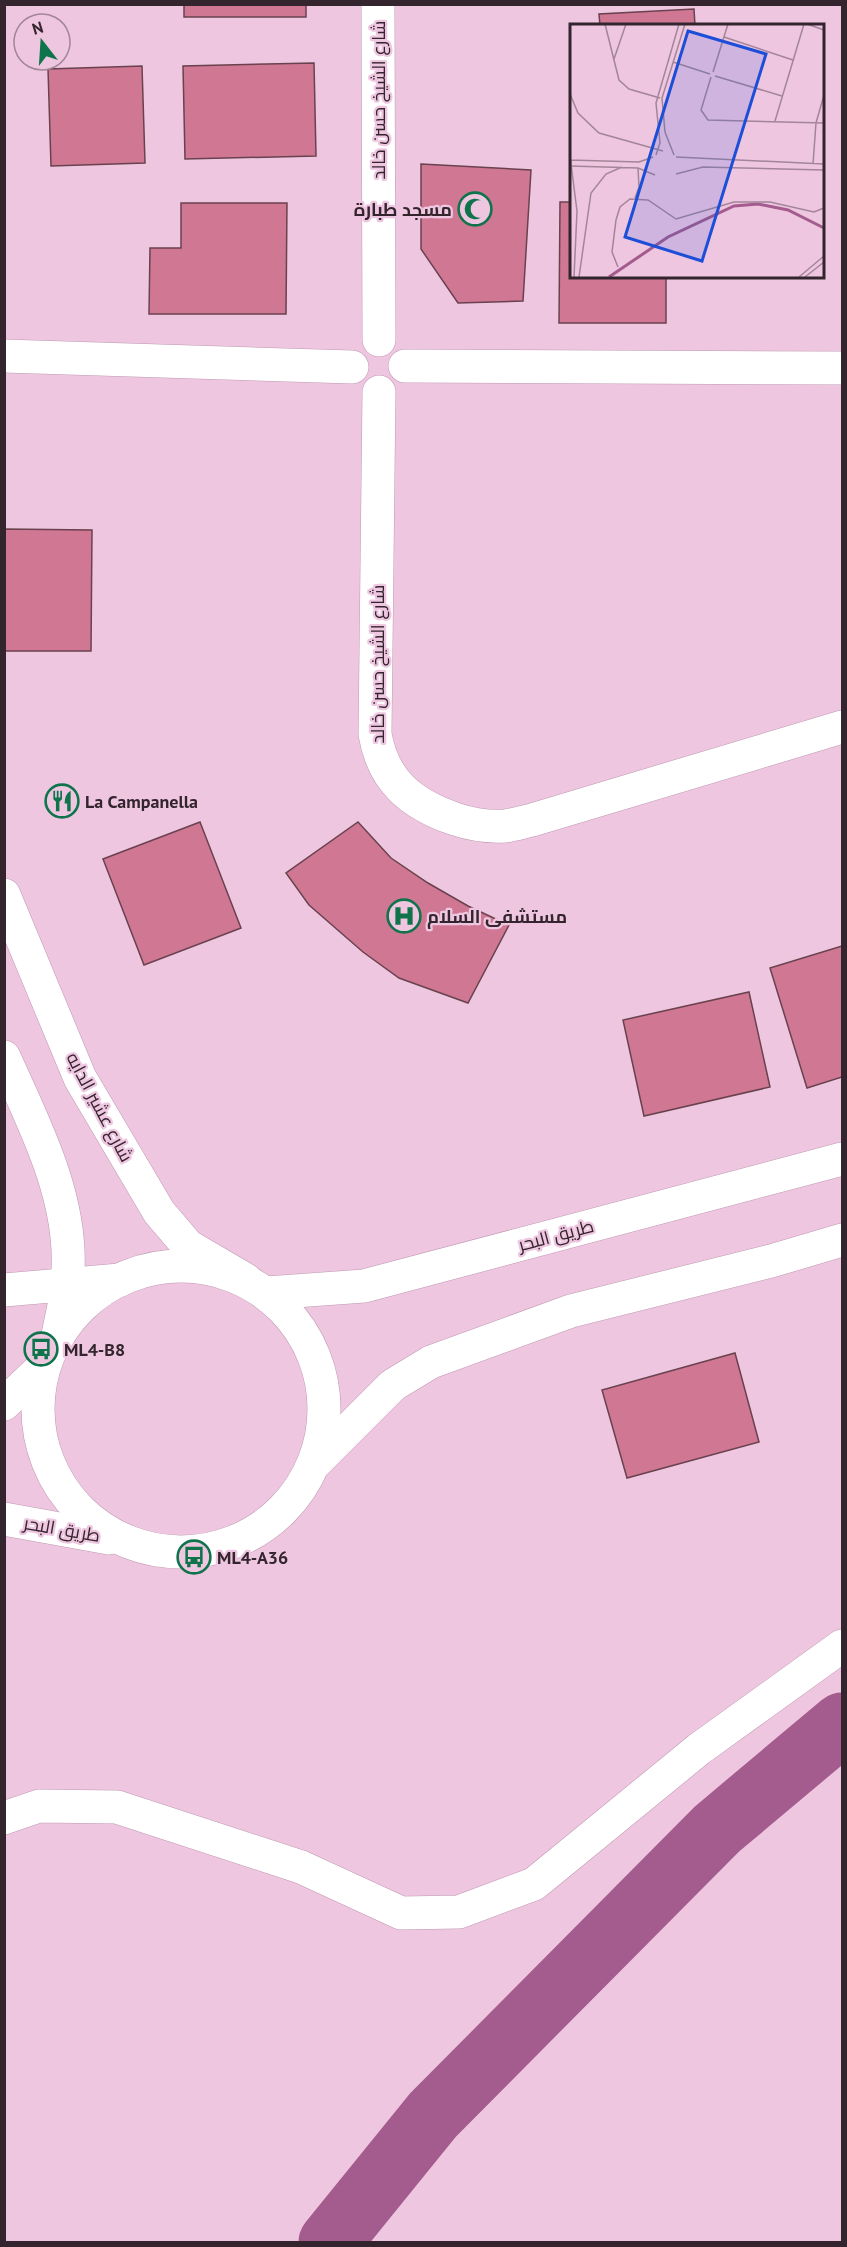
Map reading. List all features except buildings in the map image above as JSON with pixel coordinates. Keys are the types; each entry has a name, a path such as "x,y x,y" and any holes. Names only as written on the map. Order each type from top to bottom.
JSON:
{"main road":[{"name":"شارع الشيخ حسن خالد","path":"378,4 379,340"},
{"path":"379,340 391,342 400,351 405,366 400,381 387,392 371,392 358,382 352,368 357,351 366,342 379,340"},
{"path":"4,356 352,368"},
{"path":"405,366 843,368"},
{"name":"شارع الشيخ حسن خالد","path":"379,392 375,734 378,752 390,776 409,797 439,813 461,821 504,826 843,728"},
{"name":"شارع عشير الدايه","path":"4,895 80,1078 159,1212 188,1246 256,1286"},
{"path":"4,1057 34,1124 64,1209 68,1271 58,1335"},
{"name":"طريق البحر","path":"256,1286 364,1286 843,1159"},
{"path":"120,1280 96,1294 75,1313 58,1335 44,1366 38,1398 38,1429 52,1474 80,1512 118,1539 164,1553 211,1551 255,1533 292,1502 316,1462 393,1385 431,1362 571,1311 843,1240"},
{"path":"4,1290 120,1280 164,1267 210,1268 256,1286 286,1310 310,1343 324,1381 326,1422 316,1462"},
{"path":"4,1404 44,1366"},
{"name":"طريق البحر","path":"4,1519 118,1539"},
{"path":"4,1818 39,1806 117,1807 301,1867 401,1913 459,1912 534,1884 699,1749 843,1646"}],"waterway":[{"path":"330,2242 433,2115 717,1829 842,1724"}],"place":[{"name":"مسجد طبارة","path":"475,209"},
{"name":"La Campanella","path":"62,801"},
{"name":"مستشفى السلام","path":"404,916"},
{"name":"ML4-B8","path":"41,1349"},
{"name":"ML4-A36","path":"194,1557"}]}
